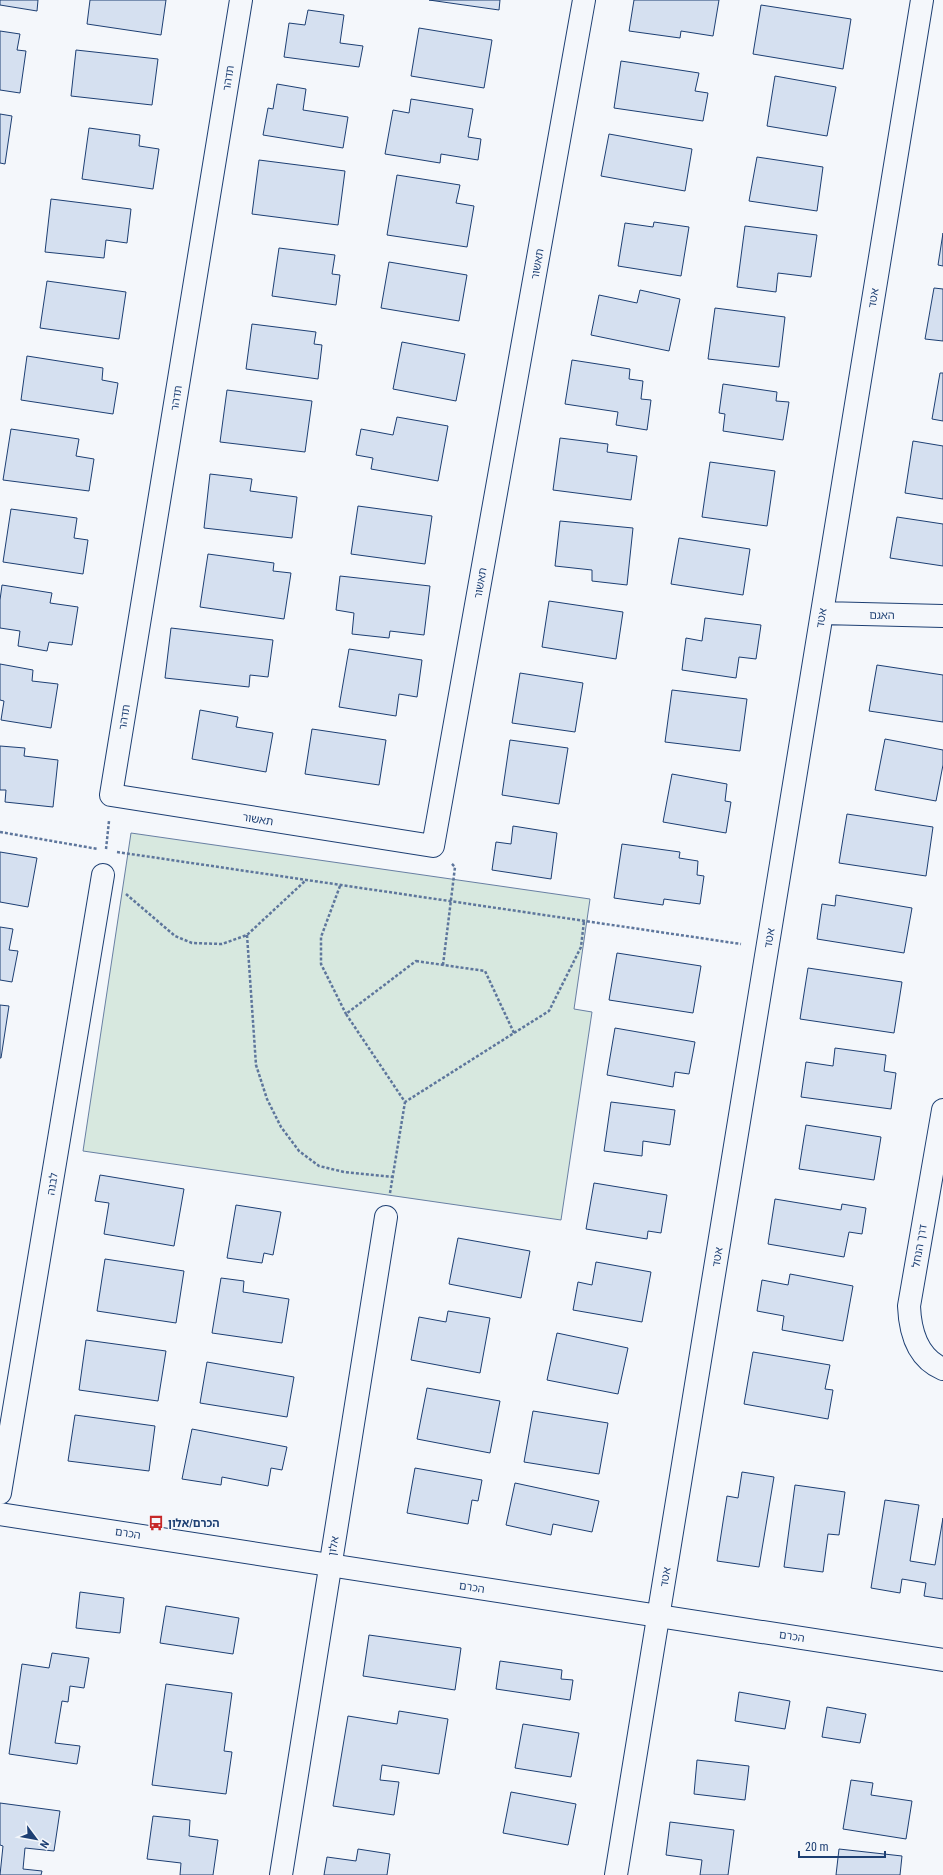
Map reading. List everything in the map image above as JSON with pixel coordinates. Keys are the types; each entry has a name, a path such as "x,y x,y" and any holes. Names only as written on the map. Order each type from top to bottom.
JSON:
{"street":[{"name":"תדהר","path":"111,795 241,0"},
{"name":"תאשור","path":"111,795 433,846 584,0"},
{"name":"אטד","path":"616,1875 922,0"},
{"name":"האגם","path":"822,613 943,616"},
{"name":"לבנה","path":"0,1493 103,875"},
{"name":"דרך הנחל","path":"943,1110 909,1306 910,1326 918,1346 923,1355 943,1369"},
{"name":"אלון","path":"281,1875 386,1217"},
{"name":"הכרם","path":"0,1514 943,1660"}],"path":[{"path":"111,795 103,875 175,936 192,944 222,944 247,935 305,881"},
{"path":"0,832 305,881 767,948"},
{"path":"433,846 455,867 443,965"},
{"path":"340,886 321,938 321,964 346,1014 405,1102 386,1217"},
{"path":"405,1102 550,1012 581,947 584,921"},
{"path":"247,935 256,1065 267,1099 281,1127 299,1151 319,1166 344,1172 393,1177"},
{"path":"346,1014 416,961 485,972 514,1033"}],"shaded area":[{"path":"131,833 590,899 574,1009 592,1012 561,1220 83,1151"}],"building":[{"path":"0,0 38,0 37,11 0,5"},
{"path":"90,0 166,0 161,35 87,24"},
{"path":"429,0 500,0 499,10"},
{"path":"634,0 719,0 713,36 681,31 680,38 629,31"},
{"path":"761,5 851,19 843,69 753,54"},
{"path":"308,10 344,15 340,43 363,46 359,67 284,57 289,23 305,25"},
{"path":"419,28 492,40 484,88 411,76"},
{"path":"0,31 20,34 17,50 26,51 20,93 0,90"},
{"path":"76,50 158,59 152,105 71,96"},
{"path":"621,61 699,73 695,91 708,93 703,121 614,108"},
{"path":"775,76 836,87 827,136 767,126"},
{"path":"277,84 306,89 303,110 348,117 343,148 263,135 268,108 273,109"},
{"path":"411,99 473,109 468,137 481,139 478,160 441,154 440,163 385,154 393,110 409,113"},
{"path":"0,114 12,116 5,164 0,163"},
{"path":"89,128 140,135 139,146 159,149 153,189 82,179"},
{"path":"609,134 692,149 685,191 601,176"},
{"path":"757,157 823,167 817,211 749,201"},
{"path":"259,160 345,171 338,225 252,214"},
{"path":"397,175 460,185 456,203 474,206 467,247 387,235"},
{"path":"51,199 131,209 127,243 106,240 104,258 45,252"},
{"path":"654,222 689,227 681,276 618,266 625,223 653,227"},
{"path":"745,226 817,235 811,277 778,273 776,292 737,287"},
{"path":"943,233 943,266 938,265"},
{"path":"279,248 335,255 332,274 340,275 336,305 272,296"},
{"path":"389,262 467,275 459,321 381,308"},
{"path":"47,281 126,292 119,339 40,328"},
{"path":"934,288 943,289 943,341 925,339"},
{"path":"640,290 680,299 669,351 591,335 599,295 637,303"},
{"path":"715,308 785,317 779,367 708,359"},
{"path":"252,324 316,332 314,344 322,345 318,379 246,369"},
{"path":"402,342 465,354 456,401 393,389"},
{"path":"27,356 103,368 102,380 118,383 113,414 21,400"},
{"path":"572,360 630,369 629,379 643,381 641,399 651,400 647,430 616,425 618,412 565,404"},
{"path":"940,373 943,373 943,421 932,419"},
{"path":"723,384 777,392 776,401 789,402 783,440 723,431 725,414 719,413"},
{"path":"227,390 312,401 305,452 220,442"},
{"path":"397,417 448,426 438,481 371,469 373,458 356,455 361,429 393,435"},
{"path":"11,429 79,439 76,456 94,459 89,491 3,480"},
{"path":"560,438 608,444 607,452 637,456 631,500 553,490"},
{"path":"913,441 943,446 943,499 905,493"},
{"path":"710,462 775,471 767,526 702,517"},
{"path":"210,474 252,479 250,491 297,497 292,538 204,528"},
{"path":"358,506 432,516 425,564 351,554"},
{"path":"11,509 77,518 74,538 88,540 83,574 3,562"},
{"path":"897,517 943,524 943,566 890,558"},
{"path":"560,521 633,528 627,585 592,581 592,570 555,566"},
{"path":"679,538 750,549 743,595 671,584"},
{"path":"208,554 274,563 273,571 291,573 284,619 200,607"},
{"path":"340,576 430,586 424,635 390,631 389,638 352,634 354,613 336,610"},
{"path":"2,585 52,593 50,603 78,607 72,645 49,642 47,651 18,646 20,631 0,628 0,600"},
{"path":"549,601 623,612 616,659 542,647"},
{"path":"705,618 761,625 756,659 739,657 736,678 682,670 686,638 702,641"},
{"path":"171,628 273,640 268,677 250,675 249,687 165,678"},
{"path":"349,649 422,660 417,697 399,694 396,716 339,707"},
{"path":"0,664 33,670 32,681 58,684 51,728 1,720 4,701 0,700"},
{"path":"877,665 943,675 943,722 869,711"},
{"path":"520,673 583,683 575,732 512,723"},
{"path":"672,690 747,699 740,751 665,742"},
{"path":"200,710 238,717 236,727 273,733 266,772 192,759"},
{"path":"312,729 386,740 379,785 305,774"},
{"path":"885,739 943,750 943,765 936,801 875,790"},
{"path":"510,740 568,748 559,804 502,795"},
{"path":"0,746 25,748 24,756 58,760 53,807 5,802 6,790 0,790"},
{"path":"672,774 727,784 725,801 731,802 726,833 663,822"},
{"path":"847,814 933,827 926,876 839,863"},
{"path":"513,826 557,833 551,879 492,870 496,842 511,844"},
{"path":"622,844 680,852 679,858 698,861 697,875 704,876 700,904 664,899 663,905 614,898"},
{"path":"0,852 37,858 28,907 0,902"},
{"path":"836,895 912,908 904,953 817,939 822,904 835,906"},
{"path":"0,927 13,929 9,950 18,951 12,982 0,980"},
{"path":"617,953 701,966 693,1013 609,1000"},
{"path":"808,968 902,982 894,1033 800,1019"},
{"path":"0,1005 9,1006 1,1058 0,1058"},
{"path":"615,1028 695,1042 689,1074 675,1072 673,1087 607,1075"},
{"path":"835,1048 886,1055 884,1071 896,1073 891,1109 801,1097 806,1062 833,1066"},
{"path":"611,1102 675,1110 670,1145 643,1141 642,1156 604,1151"},
{"path":"806,1125 881,1137 874,1180 799,1169"},
{"path":"100,1175 184,1189 174,1246 104,1234 109,1203 95,1201"},
{"path":"594,1183 667,1195 661,1233 648,1231 647,1239 586,1229"},
{"path":"775,1199 841,1210 842,1204 866,1208 862,1234 849,1232 844,1257 768,1244"},
{"path":"236,1205 281,1212 273,1255 264,1253 262,1263 227,1258"},
{"path":"458,1238 530,1251 521,1298 449,1284"},
{"path":"105,1259 184,1271 176,1323 97,1311"},
{"path":"596,1262 651,1272 642,1322 573,1310 578,1282 592,1285"},
{"path":"790,1274 853,1286 843,1341 782,1330 784,1316 757,1311 762,1280 788,1285"},
{"path":"221,1278 244,1281 243,1292 289,1299 282,1343 212,1333"},
{"path":"448,1311 490,1318 480,1373 411,1360 419,1317 446,1322"},
{"path":"557,1333 628,1348 618,1394 547,1380"},
{"path":"86,1340 166,1351 158,1401 79,1390"},
{"path":"753,1352 830,1365 825,1389 833,1390 828,1419 744,1404"},
{"path":"207,1362 294,1377 287,1417 200,1403"},
{"path":"427,1388 500,1401 490,1453 417,1439"},
{"path":"533,1411 608,1423 599,1474 524,1462"},
{"path":"75,1415 155,1426 149,1471 68,1461"},
{"path":"192,1429 287,1447 282,1470 271,1468 268,1486 222,1477 221,1485 182,1479"},
{"path":"415,1468 482,1480 478,1501 472,1500 468,1524 407,1513"},
{"path":"742,1472 774,1477 759,1567 717,1561 727,1496 738,1498"},
{"path":"515,1483 599,1501 592,1532 553,1524 551,1535 506,1525"},
{"path":"795,1485 845,1492 839,1535 828,1534 823,1572 784,1567"},
{"path":"885,1500 919,1505 910,1561 935,1565 943,1518 943,1599 924,1596 926,1583 902,1579 900,1593 871,1588"},
{"path":"80,1592 124,1598 120,1633 76,1628"},
{"path":"166,1606 239,1618 233,1654 160,1643"},
{"path":"369,1635 461,1648 455,1690 363,1676"},
{"path":"52,1653 89,1658 84,1688 70,1686 68,1702 62,1701 55,1743 80,1746 77,1764 9,1754 22,1664 49,1668"},
{"path":"500,1661 562,1670 561,1679 573,1680 570,1700 496,1689"},
{"path":"166,1684 232,1693 224,1751 232,1752 226,1794 152,1785"},
{"path":"739,1692 790,1701 785,1729 735,1721"},
{"path":"827,1707 866,1714 860,1743 822,1737"},
{"path":"399,1711 448,1719 439,1774 382,1765 380,1780 399,1782 394,1815 333,1806 348,1716 397,1724"},
{"path":"523,1724 579,1733 571,1777 515,1768"},
{"path":"697,1760 749,1766 745,1800 694,1794"},
{"path":"851,1780 873,1783 871,1795 912,1801 906,1839 843,1829"},
{"path":"511,1792 576,1804 568,1845 503,1833"},
{"path":"0,1803 60,1811 54,1851 25,1848 23,1869 42,1871 41,1875 0,1875 3,1846 0,1845"},
{"path":"153,1816 190,1820 189,1836 218,1840 213,1875 180,1875 181,1863 147,1859"},
{"path":"670,1822 734,1830 728,1875 700,1875 702,1860 666,1855"},
{"path":"358,1849 390,1854 387,1875 324,1875 327,1857 356,1861"},
{"path":"839,1849 902,1856 900,1875 836,1875"}],"place":[{"name":"הכרם/אלון","path":"156,1523"}]}
